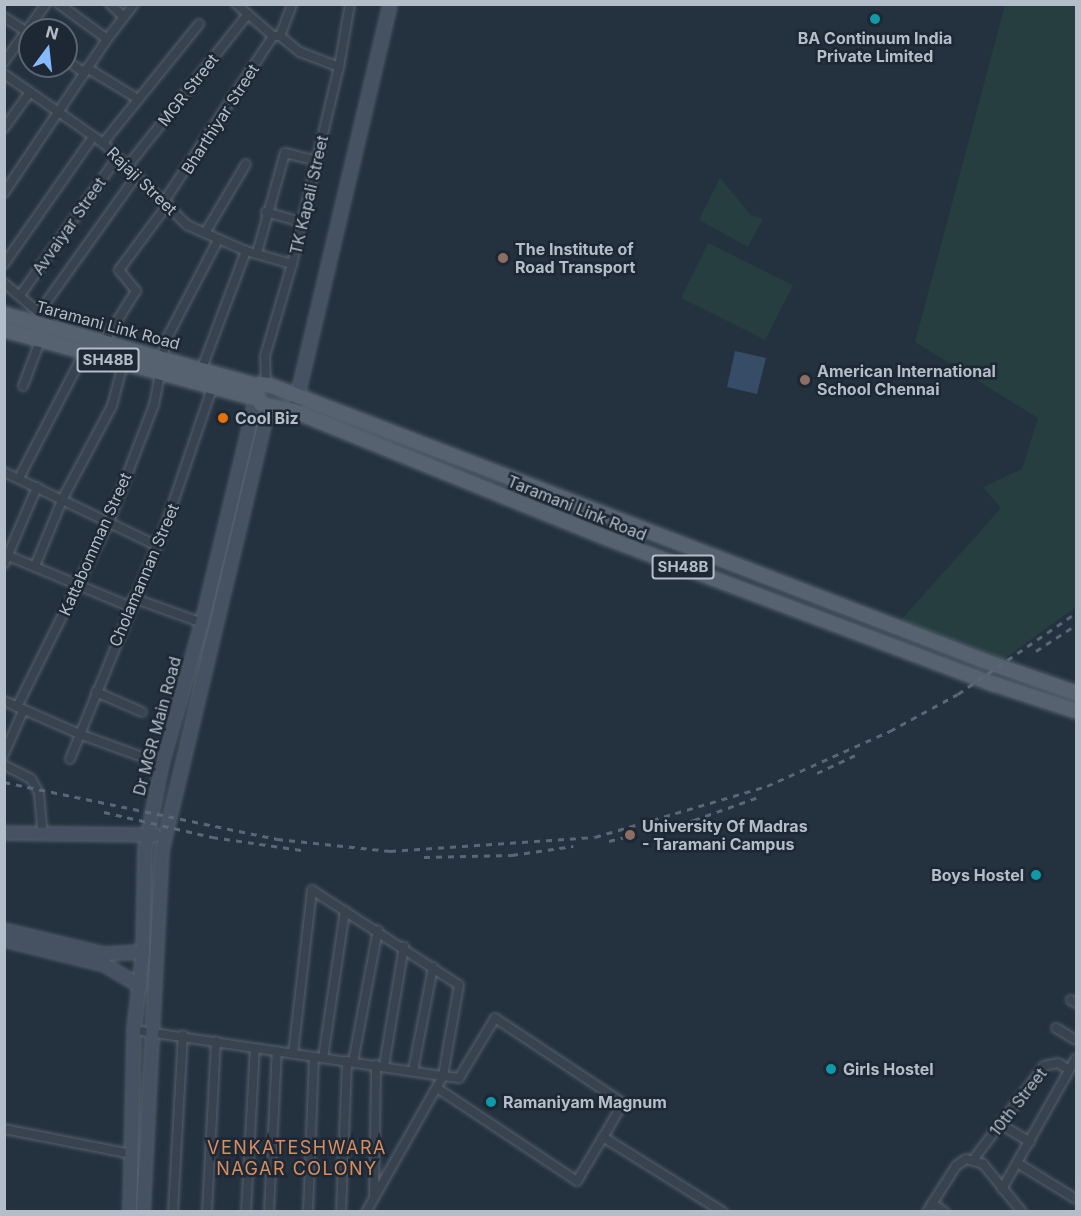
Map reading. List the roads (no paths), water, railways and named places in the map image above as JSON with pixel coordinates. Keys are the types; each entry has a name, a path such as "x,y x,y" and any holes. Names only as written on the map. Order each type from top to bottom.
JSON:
{"main road":[{"path":"294,411 390,4"},
{"name":"Taramani Link Road","path":"4,314 202,368 294,411 604,537 994,684 1077,711"},
{"name":"Taramani Link Road","path":"4,330 212,388 299,397 982,660 1077,693"},
{"name":"Dr MGR Main Road","path":"130,1212 134,1030 143,952 148,833 162,764 264,395"},
{"name":"Dr MGR Main Road","path":"143,1212 165,837 264,395"},
{"path":"4,833 42,831 148,833 165,837"},
{"path":"4,930 104,954 143,952"},
{"path":"4,940 105,965 140,986"}],"street":[{"path":"37,18 46,4"},
{"path":"59,4 107,39"},
{"path":"110,4 123,16"},
{"path":"4,193 85,70 134,4"},
{"path":"236,4 300,52 339,67"},
{"name":"Bharthiyar Street","path":"105,340 136,291 119,270 167,202 276,36 292,4"},
{"name":"TK Kapali Street","path":"264,395 265,356 292,264 317,161 339,67 350,4"},
{"name":"MGR Street","path":"128,166 248,14"},
{"path":"4,17 18,26"},
{"path":"103,143 199,24"},
{"path":"4,62 18,45"},
{"path":"78,66 138,99"},
{"name":"Rajaji Street","path":"5,76 103,143 167,202 187,225 246,251 292,264"},
{"path":"4,128 30,92"},
{"path":"4,264 93,137"},
{"path":"257,254 266,212 285,153 317,161"},
{"name":"Avvaiyar Street","path":"21,294 117,158"},
{"path":"205,233 246,164"},
{"path":"40,311 137,175"},
{"path":"266,212 302,222"},
{"path":"162,357 166,338 218,240"},
{"path":"202,368 246,251"},
{"path":"4,283 21,294 56,327"},
{"path":"23,386 40,341"},
{"path":"19,478 84,353"},
{"path":"35,566 63,498 112,406 123,364"},
{"name":"Kattabomman Street","path":"4,754 20,709 109,522 153,405 160,375"},
{"name":"Cholamannan Street","path":"70,759 192,454 212,388"},
{"path":"4,472 63,498 156,545"},
{"path":"38,487 6,557 35,566 78,585 202,623"},
{"path":"96,692 142,712"},
{"path":"4,701 79,734 162,764"},
{"path":"4,765 31,779 39,793 42,831"},
{"path":"293,1054 312,890 378,930 459,985 443,1076 366,1212"},
{"path":"308,1212 319,1057 345,910"},
{"path":"341,1212 350,1061 378,930"},
{"path":"374,1198 380,1066 404,947"},
{"path":"413,1071 433,967"},
{"path":"134,1030 183,1035 293,1054 459,1078 495,1018 623,1103 577,1181 437,1088"},
{"path":"1056,1028 1077,1040"},
{"path":"174,1212 183,1035"},
{"path":"207,1212 216,1041"},
{"path":"246,1212 255,1048"},
{"path":"270,1212 277,1051"},
{"path":"1002,1190 1019,1164 1077,1058"},
{"name":"10th Street","path":"929,1208 956,1166 966,1159 973,1160 1044,1066 1058,1063 1069,1070"},
{"path":"1000,1124 1030,1142"},
{"path":"4,1129 131,1154"},
{"path":"603,1137 723,1212"},
{"path":"973,1160 983,1164 1022,1212"},
{"path":"1019,1164 1077,1199"},
{"path":"929,1208 945,1212"}],"water":[{"path":"735,351 766,358 757,394 727,387"}],"railway":[{"path":"4,782 277,839 390,851 595,837 767,786 890,731 958,694 1076,613"},
{"path":"1036,651 1076,625"},
{"path":"817,773 860,753"},
{"path":"609,841 694,820 761,796"},
{"path":"104,812 212,837 301,850"},
{"path":"424,857 512,855 573,846"}],"place":[{"name":"BA Continuum India Private Limited","path":"875,19"},
{"name":"The Institute of Road Transport","path":"503,258"},
{"name":"American International School Chennai","path":"805,380"},
{"name":"Cool Biz","path":"223,418"},
{"name":"University Of Madras - Taramani Campus","path":"630,835"},
{"name":"Boys Hostel","path":"1036,875"},
{"name":"Girls Hostel","path":"831,1069"},
{"name":"Ramaniyam Magnum","path":"491,1102"}],"district":[{"name":"VENKATESHWARA NAGAR COLONY","path":"297,1159"}]}
